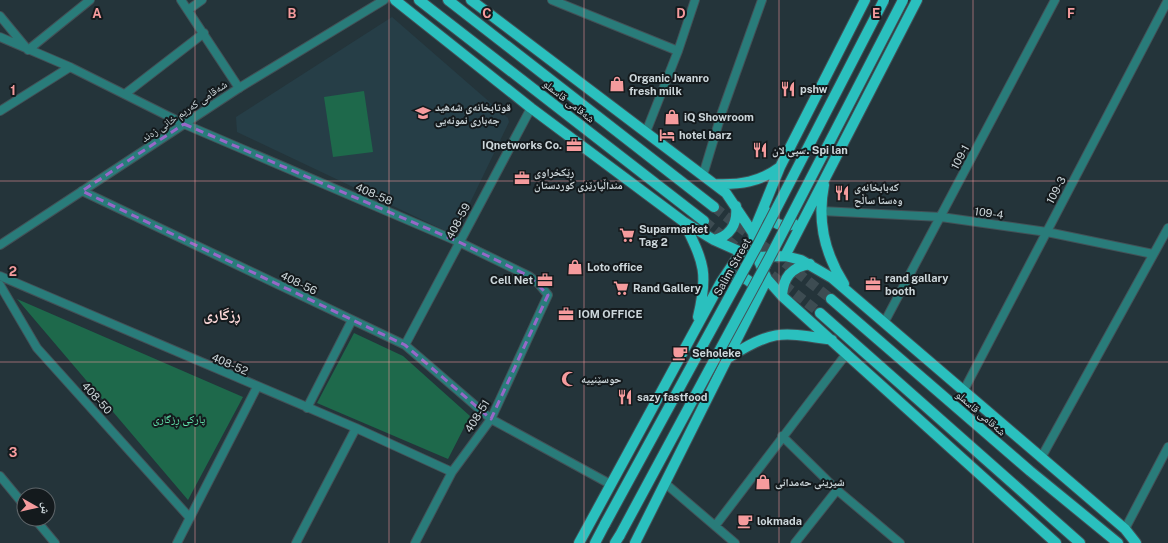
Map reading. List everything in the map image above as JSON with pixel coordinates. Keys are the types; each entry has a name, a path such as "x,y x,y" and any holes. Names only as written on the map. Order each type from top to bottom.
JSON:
{"main road":[{"path":"395,0 531,108 684,222 714,240 741,252 757,257 785,256 810,264 847,289 1125,529 1136,543"},
{"name":"شەقامی قاسملو","path":"419,0 704,221"},
{"name":"شەقامی قاسملو","path":"448,0 714,207"},
{"path":"471,0 726,193 753,233 757,257 767,280 782,296 1056,543"},
{"path":"753,233 764,202 780,167 865,0"},
{"name":"Salim Street","path":"594,543 758,246 884,0"},
{"path":"617,539 772,253 903,0"},
{"path":"785,256 916,0"},
{"path":"715,184 749,182 771,174 780,167"},
{"path":"826,176 821,211 822,232 836,272 847,289"},
{"path":"764,202 768,215 779,225 791,225 802,221"},
{"path":"714,240 721,238 732,228 737,214 736,206"},
{"path":"684,222 700,254 704,274 703,294 694,334"},
{"path":"579,543 610,484 694,334 720,282 741,252"},
{"path":"782,296 783,287 789,274 800,266 810,264"},
{"path":"720,282 729,277 743,278 754,287 757,301"},
{"path":"635,543 666,484 767,280"},
{"name":"شەقامی قاسملو","path":"831,298 1030,471 1118,543"},
{"path":"820,313 1080,543"},
{"path":"728,358 750,344 771,335 794,334 832,340"}],"street":[{"path":"0,16 28,50 90,0"},
{"path":"181,0 239,88"},
{"path":"188,10 202,0"},
{"name":"شەقامی کەریم خانی زەند","path":"0,245 239,88 384,0"},
{"path":"552,0 678,51"},
{"path":"646,132 678,51 695,0"},
{"path":"703,175 722,112 762,0"},
{"name":"109-1","path":"884,322 1055,0"},
{"name":"109-3","path":"964,390 1168,0"},
{"path":"125,94 204,33"},
{"name":"408-58","path":"0,37 70,67 184,124 459,242 530,276 548,295"},
{"path":"0,111 70,67"},
{"name":"408-59","path":"405,345 531,108"},
{"name":"408-56","path":"82,191 405,345 491,419 610,484"},
{"name":"109-4","path":"821,211 941,217 1047,232 1153,254"},
{"path":"1041,458 1168,228"},
{"name":"408-52","path":"0,276 356,428 452,472"},
{"name":"408-50","path":"0,285 37,348 190,518"},
{"name":"408-51","path":"415,543 452,472 491,419 548,295"},
{"path":"307,408 352,320"},
{"path":"715,526 782,436 847,353"},
{"path":"177,543 257,387"},
{"path":"296,543 356,428"},
{"path":"782,436 837,490 900,543"},
{"path":"1125,529 1168,447"},
{"path":"0,476 16,495"},
{"path":"666,484 715,526 731,542"},
{"path":"795,543 837,490"},
{"path":"42,527 55,543"}],"highlighted area":[{"path":"184,124 459,242 529,276 548,295 491,419 405,345 82,191"}],"shaded area":[{"path":"392,17 508,118 509,122 456,232 452,234 237,132 236,117"}],"green space":[{"path":"364,91 373,152 333,157 324,97"},
{"name":"پارکی ڕزگاری","path":"17,299 243,397 188,500"},
{"path":"354,333 403,356 470,416 448,459 317,403"}],"tunnel":[{"path":"714,207 831,299"},
{"path":"704,221 740,250"},
{"path":"760,266 820,313"}],"place":[{"name":"Organic Jwanro fresh milk","path":"617,84"},
{"name":"pshw","path":"788,89"},
{"name":"قوتابخانەی شەهید جەباری نمونەیی","path":"423,113"},
{"name":"iQ Showroom","path":"672,117"},
{"name":"hotel barz","path":"667,135"},
{"name":"IQnetworks Co.","path":"574,145"},
{"name":"سپی لان. Spi lan","path":"760,150"},
{"name":"ڕێکخراوی منداڵپارێزی کوردستان","path":"522,178"},
{"name":"کەبابخانەی وەستا ساڵح","path":"842,193"},
{"name":"Suparmarket Tag 2","path":"627,235"},
{"name":"Loto office","path":"575,267"},
{"name":"Cell Net","path":"545,280"},
{"name":"rand gallary booth","path":"873,284"},
{"name":"Rand Gallery","path":"621,288"},
{"name":"IOM OFFICE","path":"566,314"},
{"name":"Seholeke","path":"680,353"},
{"name":"حوسێنییە","path":"569,379"},
{"name":"sazy fastfood","path":"625,397"},
{"name":"شیرینی حەمدانی","path":"763,482"},
{"name":"lokmada","path":"745,521"}],"district":[{"name":"ڕزگاری","path":"222,314"}]}
